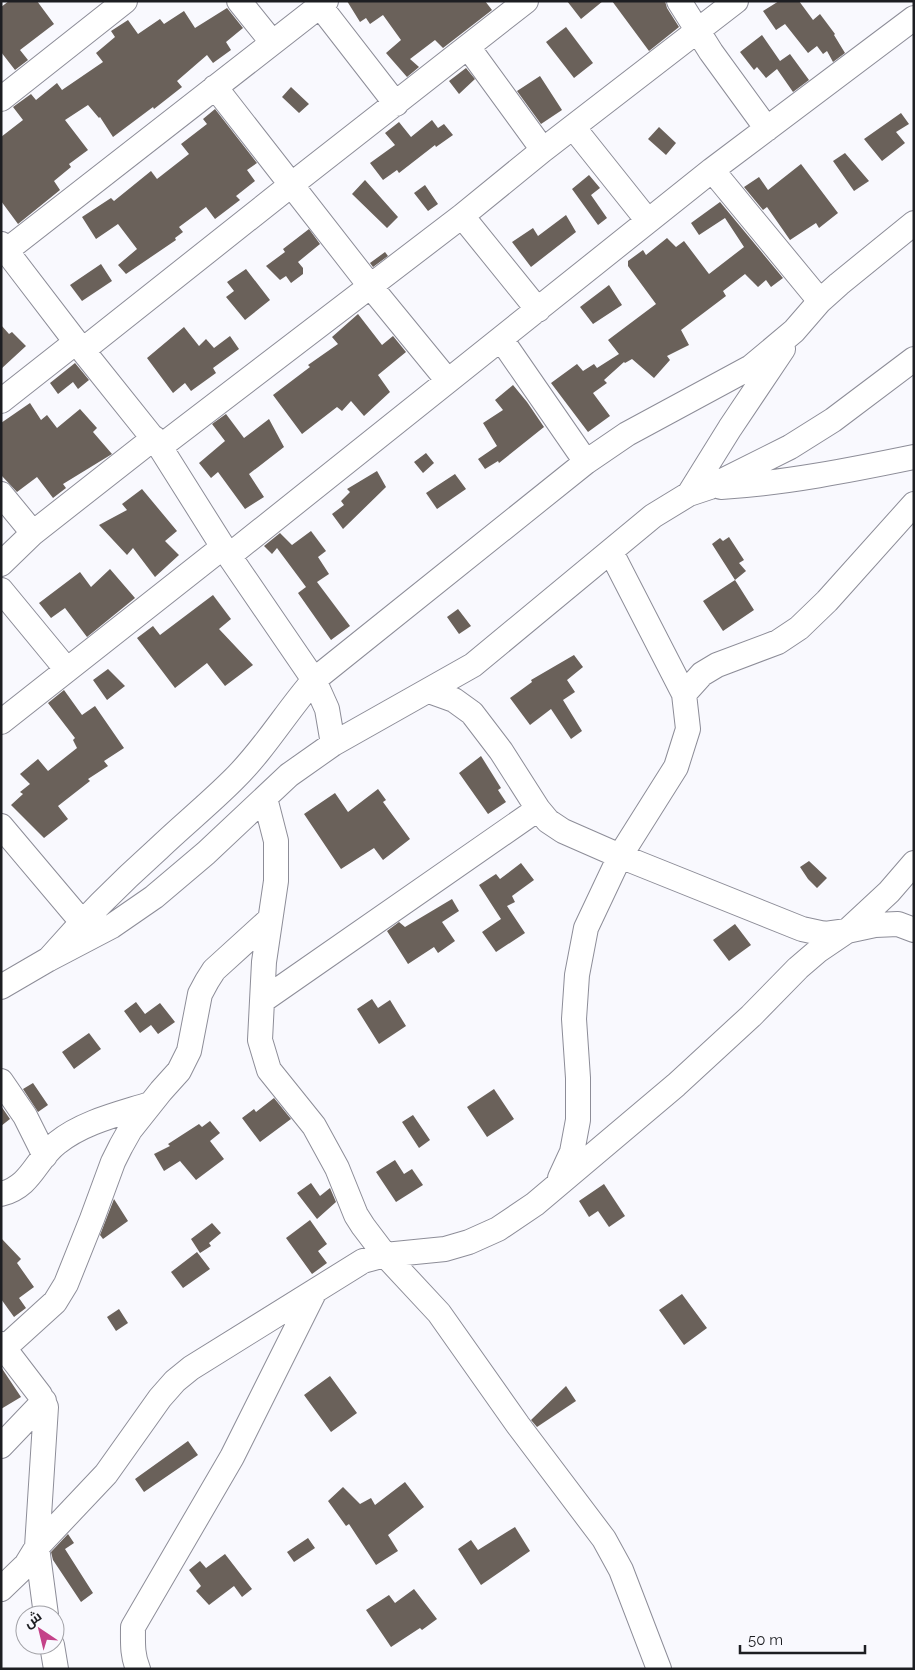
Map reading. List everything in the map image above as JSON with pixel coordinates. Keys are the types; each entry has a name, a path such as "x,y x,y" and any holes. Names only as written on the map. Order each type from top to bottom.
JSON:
{"street":[{"path":"1,99 125,1"},
{"path":"239,1 272,42"},
{"path":"679,1 714,56 767,129"},
{"path":"1,564 33,533 371,286 736,1"},
{"path":"333,744 327,709 314,680 226,551 157,442 4,247 323,3 396,104"},
{"path":"1,401 80,346 396,104 522,3"},
{"path":"1,722 448,381 712,170 914,18"},
{"path":"468,47 543,150"},
{"path":"214,87 290,185 448,381"},
{"path":"573,127 648,221"},
{"path":"712,170 820,301"},
{"path":"462,216 538,310"},
{"path":"700,491 725,435 794,332 820,301 914,222"},
{"path":"48,959 82,922 151,855 233,780 253,759 292,705 314,680 586,462 627,434 750,367 794,332"},
{"path":"500,338 586,462"},
{"path":"1,987 48,959 112,926 154,897 206,853 289,775 333,744 383,714 429,691 473,665 653,516 790,447 833,420 914,359"},
{"path":"700,491 825,474 914,457"},
{"path":"1,494 33,533"},
{"path":"684,694 702,674 717,665 778,642 799,628 827,601 914,504"},
{"path":"557,1184 572,1152 578,1120 578,1078 574,1019 577,975 586,928 620,856 676,767 688,729 684,694 611,552"},
{"path":"1,590 67,670"},
{"path":"429,691 454,700 472,713 501,751 538,809 548,821 563,832 802,929 825,934 875,925 898,924 914,930"},
{"path":"265,798 276,841 276,881 269,920 260,1040 269,1070 314,1126 337,1168 356,1215 385,1255 439,1313 518,1425 604,1539 621,1570 659,1669"},
{"path":"262,1001 538,809"},
{"path":"1,826 82,922"},
{"path":"1,1589 26,1565 37,1547 106,1474 160,1398 175,1381 191,1368 363,1261 385,1255 445,1249 469,1242 498,1230 534,1204 676,1085 751,1016 798,968 819,950 847,931 889,892 914,863"},
{"path":"45,1605 37,1547 46,1407 44,1401 2,1348 55,1302 66,1284 112,1162 130,1130 179,1071 189,1052 200,994 214,970 269,920"},
{"path":"1,1080 25,1116 45,1156"},
{"path":"1,1194 23,1184 55,1144 64,1138 91,1123 150,1104"},
{"path":"138,1669 132,1647 133,1627 232,1458 315,1291"},
{"path":"1,1446 44,1401"},
{"path":"54,1655 56,1669"}],"building":[{"path":"9,1 37,1 54,24 20,50 28,60 15,70 1,52 1,7"},
{"path":"347,1 485,1 492,10 443,48 435,40 410,59 419,67 407,77 386,53 401,40 383,15 370,24 366,18 360,22"},
{"path":"567,1 603,1 581,19"},
{"path":"612,1 665,1 667,8 679,27 649,51"},
{"path":"779,1 799,1 813,20 820,14 835,34 845,53 833,62 827,51 823,54 817,46 808,53 785,24 776,30 763,11"},
{"path":"227,8 243,28 226,42 231,50 213,63 207,55 177,81 182,87 154,109 153,107 113,137 100,117 88,105 65,120 88,150 69,164 71,167 54,181 60,190 18,224 1,201 1,137 23,120 13,107 31,94 36,100 57,83 62,90 103,62 96,53 115,37 111,31 128,20 138,34 160,19 164,24 184,11 195,28"},
{"path":"566,27 593,63 574,78 546,42"},
{"path":"762,35 780,61 790,54 809,80 793,92 777,69 766,78 757,67 754,70 740,52"},
{"path":"466,68 475,79 459,94 449,81"},
{"path":"540,76 562,110 541,124 517,91"},
{"path":"291,87 309,104 299,113 282,97"},
{"path":"215,109 257,163 247,170 255,181 236,196 240,200 215,219 206,207 179,227 183,232 175,238 176,240 126,274 118,265 137,249 118,224 96,239 82,217 111,198 114,201 151,171 157,179 189,154 181,144 207,124 203,119"},
{"path":"901,113 909,124 896,132 905,143 882,161 864,139"},
{"path":"432,120 438,128 444,124 453,135 436,147 435,145 399,173 397,170 383,180 370,163 395,145 385,133 399,122 411,137"},
{"path":"659,127 676,143 666,155 648,139"},
{"path":"845,153 869,181 854,191 833,161"},
{"path":"801,164 838,213 819,228 816,223 790,240 767,207 763,210 744,187 759,177 768,190"},
{"path":"589,175 600,188 591,195 607,218 598,225 572,189"},
{"path":"365,180 398,217 387,228 352,194"},
{"path":"425,185 438,204 428,211 414,193"},
{"path":"720,202 783,278 771,287 766,280 758,287 745,274 723,291 726,296 681,330 689,345 667,356 670,360 654,378 632,359 624,362 604,380 607,383 593,393 610,416 588,432 551,383 577,364 583,371 594,364 597,368 619,354 608,340 656,304 628,266 628,261 643,250 646,255 667,238 676,247 684,241 709,274 744,247 725,218 699,235 691,223"},
{"path":"566,215 576,232 531,267 512,242 533,228 538,236"},
{"path":"309,229 320,244 298,262 303,268 303,274 291,283 286,276 280,280 266,266 285,252 283,249"},
{"path":"385,252 388,256 373,267 370,263"},
{"path":"101,264 112,281 82,301 70,285"},
{"path":"246,269 270,300 245,320 226,297 234,291 227,282"},
{"path":"609,285 622,305 593,324 580,307"},
{"path":"358,314 382,345 393,336 406,352 378,375 390,392 364,416 351,401 342,411 337,407 302,434 273,395 310,367 308,365 338,344 332,337"},
{"path":"1,325 9,334 12,332 26,346 1,369"},
{"path":"184,327 199,346 206,339 214,348 230,336 239,349 213,368 216,373 191,391 185,383 173,393 147,358"},
{"path":"75,363 89,380 78,389 73,382 58,394 50,383"},
{"path":"513,385 544,427 499,463 498,461 485,469 478,459 497,446 483,423 503,410 495,400"},
{"path":"30,403 41,420 47,415 57,428 80,409 97,428 93,432 112,454 63,484 66,488 53,498 37,477 17,492 1,475 1,423"},
{"path":"226,414 244,438 269,419 284,447 249,474 264,497 245,509 218,472 211,478 199,463 225,441 212,424"},
{"path":"426,453 434,463 423,473 414,462"},
{"path":"377,471 386,487 343,529 332,514 344,505 341,501 350,492 347,489"},
{"path":"455,474 466,489 437,509 426,493"},
{"path":"142,489 177,531 165,541 179,555 155,577 133,548 127,555 99,525 127,510 122,504"},
{"path":"311,531 326,551 318,557 329,574 317,582 350,626 331,640 298,593 306,587 277,548 272,554 264,546 280,533 292,545"},
{"path":"729,537 744,560 739,563 746,571 735,580 712,544 720,538 723,541"},
{"path":"110,569 135,598 87,637 65,608 51,618 39,603 80,572 91,587"},
{"path":"735,580 754,610 723,631 703,601"},
{"path":"213,595 231,619 219,629 253,665 225,686 207,663 175,688 137,638 153,626 160,635"},
{"path":"458,609 471,626 459,634 447,617"},
{"path":"574,655 583,667 567,680 575,692 563,700 582,731 571,739 551,709 530,725 510,698 532,682 531,680"},
{"path":"108,669 125,686 107,700 93,680"},
{"path":"64,690 82,715 95,706 124,748 104,761 108,766 88,779 90,781 58,806 68,819 44,838 11,805 23,794 20,792 30,784 20,774 38,759 48,771 77,748 73,740 75,738 48,703"},
{"path":"481,756 501,788 498,790 506,802 488,814 459,773"},
{"path":"378,789 386,800 383,802 410,839 383,860 374,848 341,869 304,814 335,793 348,812"},
{"path":"809,861 827,878 817,888 800,867"},
{"path":"521,863 534,880 512,896 515,902 507,906 525,933 496,952 482,932 501,919 479,885 496,874 500,879"},
{"path":"452,899 459,911 442,922 455,941 438,953 434,947 408,964 387,931 399,922 405,927"},
{"path":"735,924 751,945 729,961 713,940"},
{"path":"372,999 378,1008 390,1000 406,1026 379,1044 357,1009"},
{"path":"136,1002 145,1014 160,1003 175,1022 158,1034 151,1025 140,1033 124,1011"},
{"path":"89,1033 101,1049 74,1069 62,1052"},
{"path":"33,1083 48,1105 38,1112 23,1089"},
{"path":"494,1089 514,1119 487,1137 467,1107"},
{"path":"274,1098 291,1119 260,1142 242,1118 254,1109 256,1112"},
{"path":"1,1106 10,1119 1,1126"},
{"path":"413,1115 430,1140 419,1148 402,1122"},
{"path":"210,1121 220,1133 210,1141 224,1159 196,1180 180,1161 164,1171 154,1154 170,1146 168,1144 199,1124 202,1127"},
{"path":"395,1160 404,1174 412,1169 423,1185 396,1202 376,1172"},
{"path":"311,1183 320,1196 330,1188 336,1202 317,1219 297,1193"},
{"path":"604,1184 625,1216 609,1227 598,1211 589,1217 579,1201"},
{"path":"114,1199 128,1221 103,1239 100,1235"},
{"path":"310,1220 327,1244 318,1251 327,1263 312,1274 286,1238"},
{"path":"212,1223 221,1233 209,1243 211,1246 200,1253 191,1239"},
{"path":"1,1238 21,1259 17,1263 34,1287 19,1298 26,1308 14,1317 1,1299"},
{"path":"197,1252 210,1269 183,1288 171,1272"},
{"path":"682,1294 707,1328 684,1345 659,1310"},
{"path":"119,1309 128,1323 116,1331 107,1317"},
{"path":"1,1367 21,1397 1,1409"},
{"path":"330,1376 357,1413 331,1432 304,1395"},
{"path":"566,1386 576,1401 537,1427 531,1420"},
{"path":"188,1441 198,1455 144,1492 135,1479"},
{"path":"405,1482 424,1507 388,1535 398,1551 376,1565 349,1524 346,1526 328,1501 343,1487 360,1504 371,1498 375,1505"},
{"path":"515,1527 530,1551 481,1585 458,1549 471,1540 478,1550"},
{"path":"68,1534 74,1543 65,1549 93,1593 81,1602 53,1560 51,1552"},
{"path":"308,1538 315,1548 294,1562 287,1552"},
{"path":"225,1554 252,1589 242,1597 234,1586 209,1605 196,1591 201,1586 189,1570 200,1561 206,1568"},
{"path":"414,1589 437,1619 422,1630 420,1628 391,1647 366,1610 389,1595 395,1603"}]}
